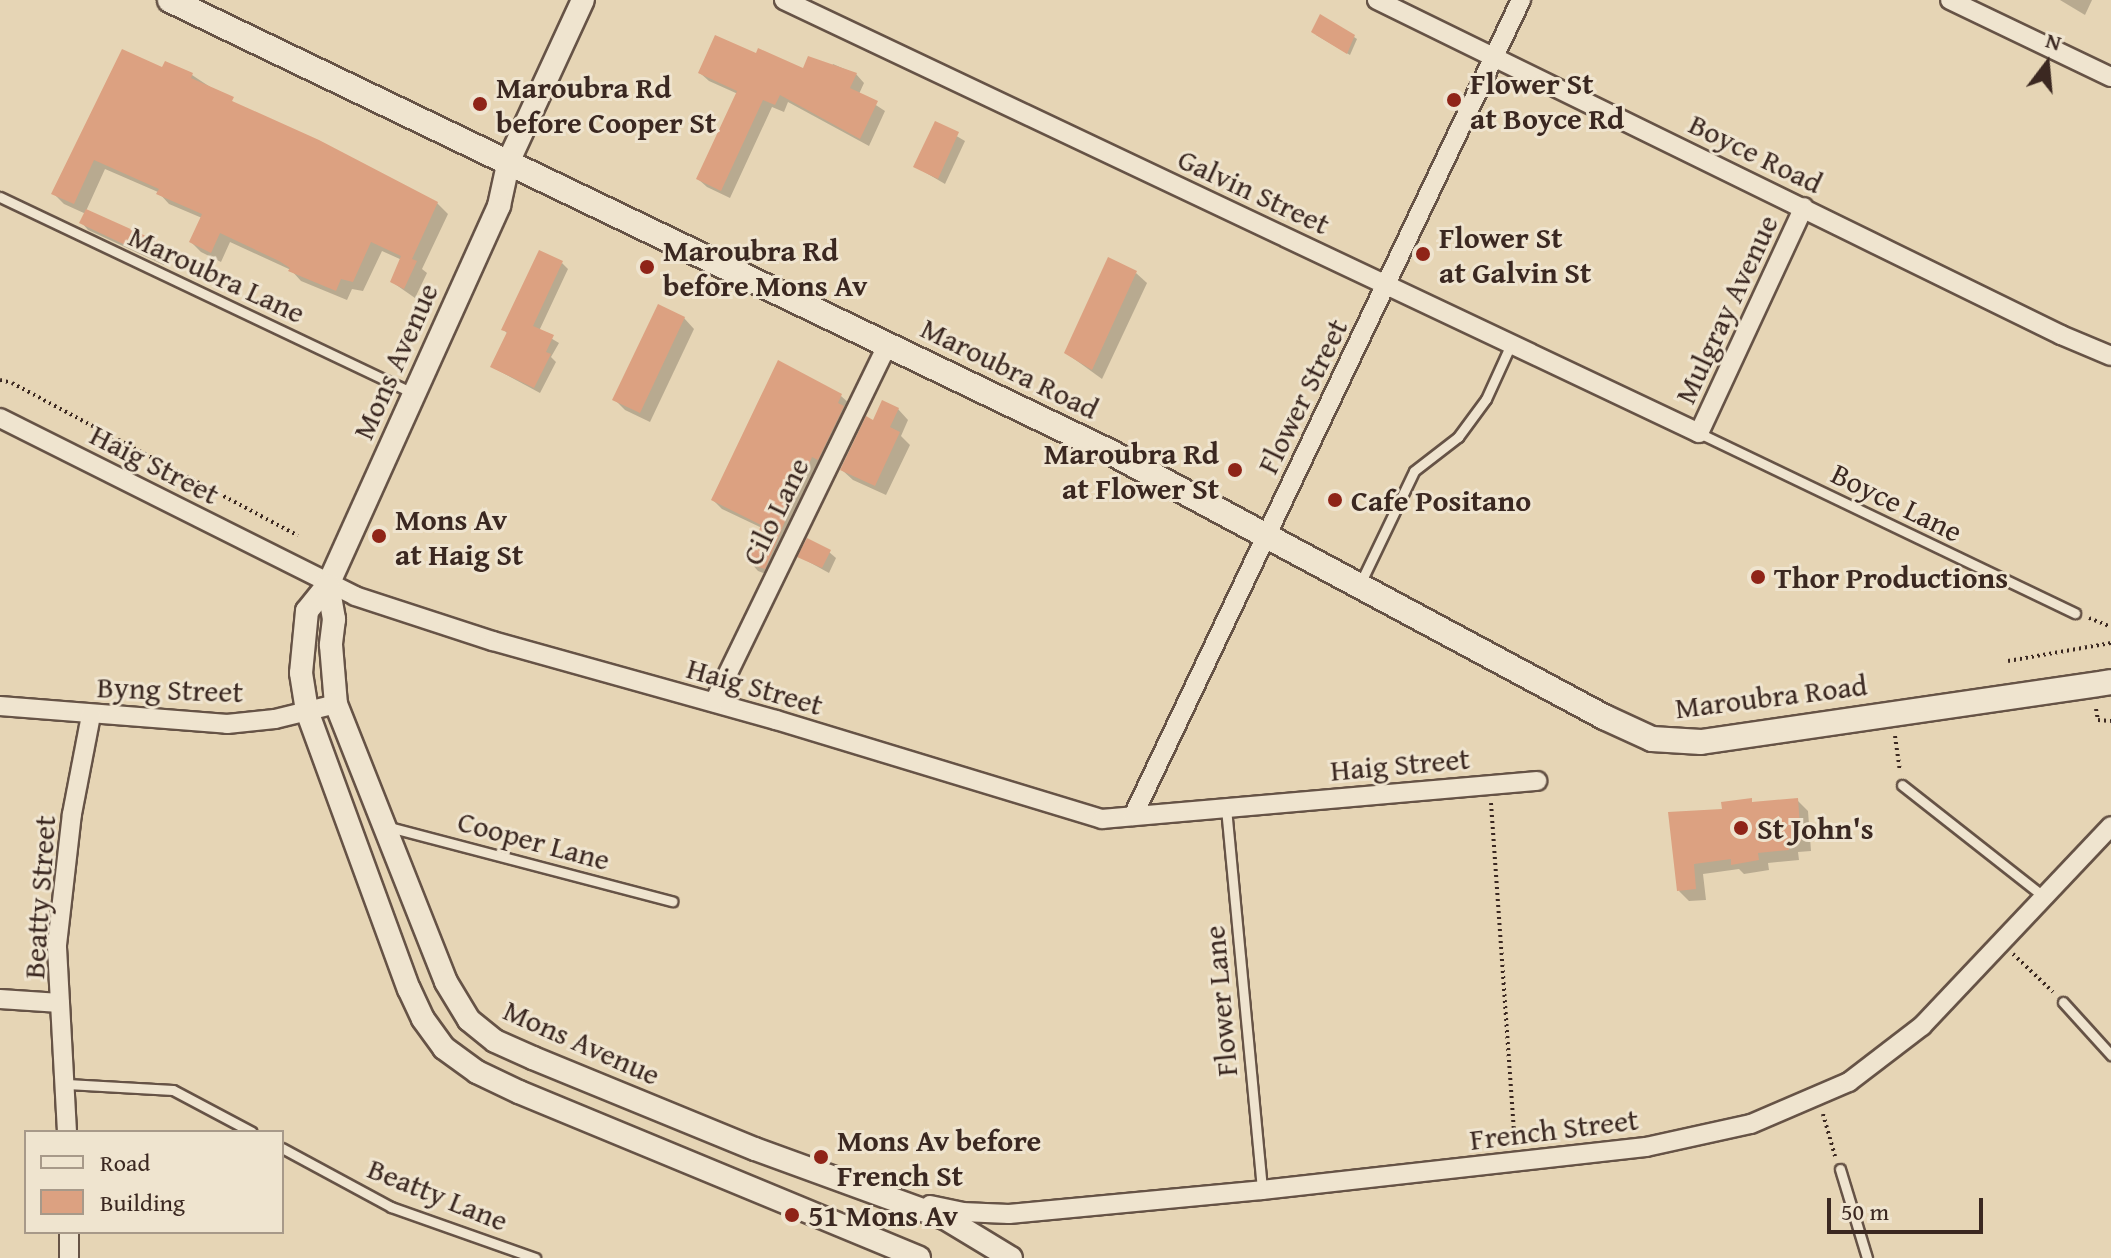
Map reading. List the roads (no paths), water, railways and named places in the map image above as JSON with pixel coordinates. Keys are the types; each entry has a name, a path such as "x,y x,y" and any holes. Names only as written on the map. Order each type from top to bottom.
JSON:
{"main road":[{"name":"Maroubra Road","path":"170,0 509,160 1110,452 1627,729 1678,743 2111,682"}],"street":[{"name":"Mons Avenue","path":"583,0 509,160 499,206 328,585 307,611 301,642 301,673 307,711 409,989 423,1019 444,1048 477,1072 519,1092 919,1258"},
{"name":"Galvin Street","path":"784,0 1699,433"},
{"name":"Boyce Road","path":"1377,0 2005,308 2111,356"},
{"name":"Flower Street","path":"1133,816 1521,0"},
{"path":"1950,0 2111,77"},
{"name":"Mulgray Avenue","path":"1699,433 1804,207"},
{"name":"Cilo Lane","path":"714,702 887,345"},
{"name":"Haig Street","path":"0,418 328,585 493,641 714,702 1102,819 1537,781"},
{"name":"Mons Avenue","path":"328,585 334,619 331,645 336,704 446,982 469,1020 495,1041 755,1149 892,1196 945,1218 1011,1258"},
{"name":"Byng Street","path":"0,706 227,724 275,719 336,704"},
{"name":"Beatty Street","path":"67,1130 67,1084 57,945 72,814 91,715"},
{"name":"French Street","path":"892,1196 985,1214 1262,1190 1646,1147 1751,1124 1849,1082 1922,1026 2111,826"},
{"path":"0,999 60,1003"},
{"path":"69,1234 69,1258"}],"lane":[{"name":"Maroubra Lane","path":"0,197 413,394"},
{"path":"1359,586 1414,471 1458,437 1486,399 1512,342"},
{"name":"Boyce Lane","path":"1699,433 2075,613"},
{"path":"1902,785 2043,896"},
{"name":"Flower Lane","path":"1226,808 1262,1190"},
{"name":"Cooper Lane","path":"384,826 672,901"},
{"path":"2063,1002 2111,1055"},
{"path":"67,1084 173,1090 248,1130"},
{"name":"Beatty Lane","path":"284,1149 391,1207 535,1258"},
{"path":"1840,1169 1867,1258"}],"place":[{"name":"Flower St at Boyce Rd","path":"1454,100"},
{"name":"Maroubra Rd before Cooper St","path":"480,104"},
{"name":"Flower St at Galvin St","path":"1423,254"},
{"name":"Maroubra Rd before Mons Av","path":"647,267"},
{"name":"Maroubra Rd at Flower St","path":"1235,470"},
{"name":"Cafe Positano","path":"1335,500"},
{"name":"Mons Av at Haig St","path":"379,536"},
{"name":"Thor Productions","path":"1758,577"},
{"name":"St John's","path":"1741,828"},
{"name":"Mons Av before French St","path":"821,1157"},
{"name":"51 Mons Av","path":"792,1215"}]}
